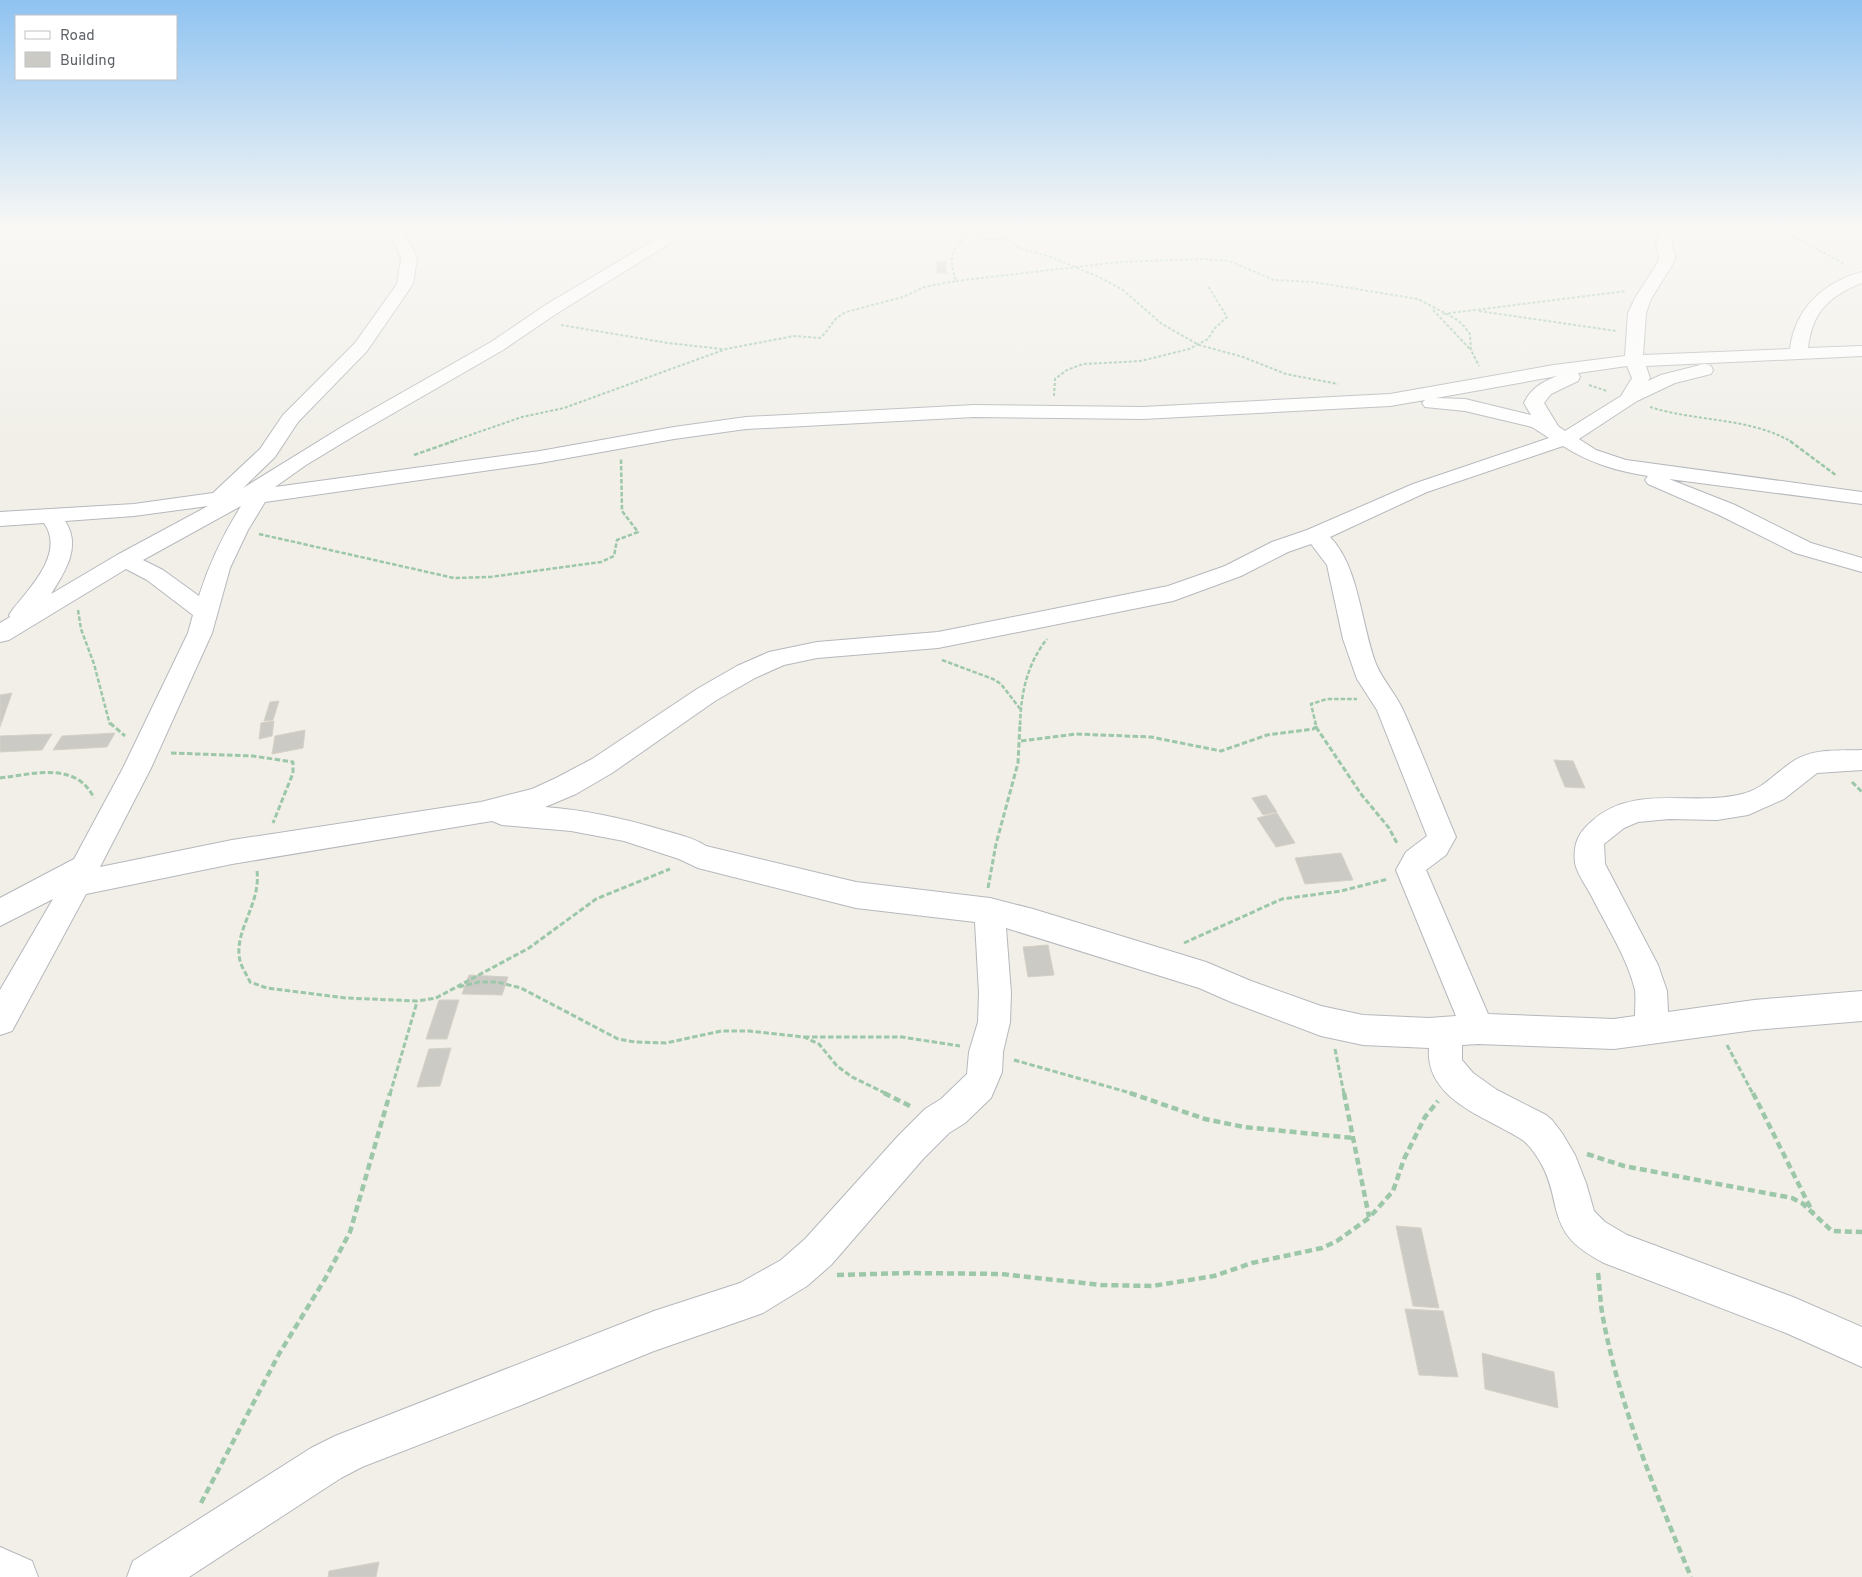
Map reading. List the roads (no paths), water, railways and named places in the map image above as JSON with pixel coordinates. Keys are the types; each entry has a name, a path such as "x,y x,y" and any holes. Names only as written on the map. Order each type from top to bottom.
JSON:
{"street":[{"path":"215,499 232,488 254,468 268,452 290,419 361,347 395,300"},
{"path":"4,632 125,560 248,498 352,429 498,346 569,300"},
{"path":"1629,398 1641,378 1634,360 1637,313 1642,300"},
{"path":"1798,354 1800,335 1810,310 1822,300"},
{"path":"0,519 134,510 215,499 248,498 540,457 746,423 964,412 1143,413 1384,400 1554,371 1634,360 1862,351"},
{"path":"0,913 85,865 232,852 481,812 538,798 566,786 602,766 706,695 746,672 778,658 817,650 938,640 996,630 1173,593 1233,571 1280,547 1314,535 1420,488 1558,434 1668,379 1763,356"},
{"path":"1558,434 1538,411 1534,402 1536,395 1570,377 1597,366"},
{"path":"1384,400 1464,405 1539,423 1589,454 1727,510 1803,548 1862,565"},
{"path":"1622,466 1862,498"},
{"path":"0,1020 60,917 147,747 200,633 219,568 237,530 248,498"},
{"path":"4,632 40,592 52,572 60,550 61,532 50,516"},
{"path":"1314,535 1327,547 1338,565 1355,639 1364,664 1370,679 1385,700 1397,725 1419,784 1442,837 1440,843 1434,849 1412,863 1414,875 1469,1012 1463,1030 1446,1043 1446,1059 1453,1076 1475,1095 1534,1127 1542,1135 1556,1157 1569,1184 1577,1217 1585,1229 1596,1238 1617,1250 1793,1316 1862,1347"},
{"path":"125,560 156,575 206,613"},
{"path":"1652,1030 1650,991 1645,974 1590,865 1590,840 1607,825 1623,815 1638,811 1731,807 1748,804 1774,791 1798,771 1809,765 1862,760"},
{"path":"481,812 571,820 624,830 689,850 698,856 856,895 990,911 1206,976 1242,992 1330,1024 1363,1030 1399,1033 1463,1030 1552,1031 1591,1035 1652,1030 1754,1016 1862,1006"},
{"path":"149,1577 326,1463 350,1451 519,1386 654,1331 749,1299 794,1273 818,1252 911,1147 937,1121 953,1111 979,1086 985,1072 986,1052 994,1022 995,992 990,911"},
{"path":"0,1569 16,1577"}]}
